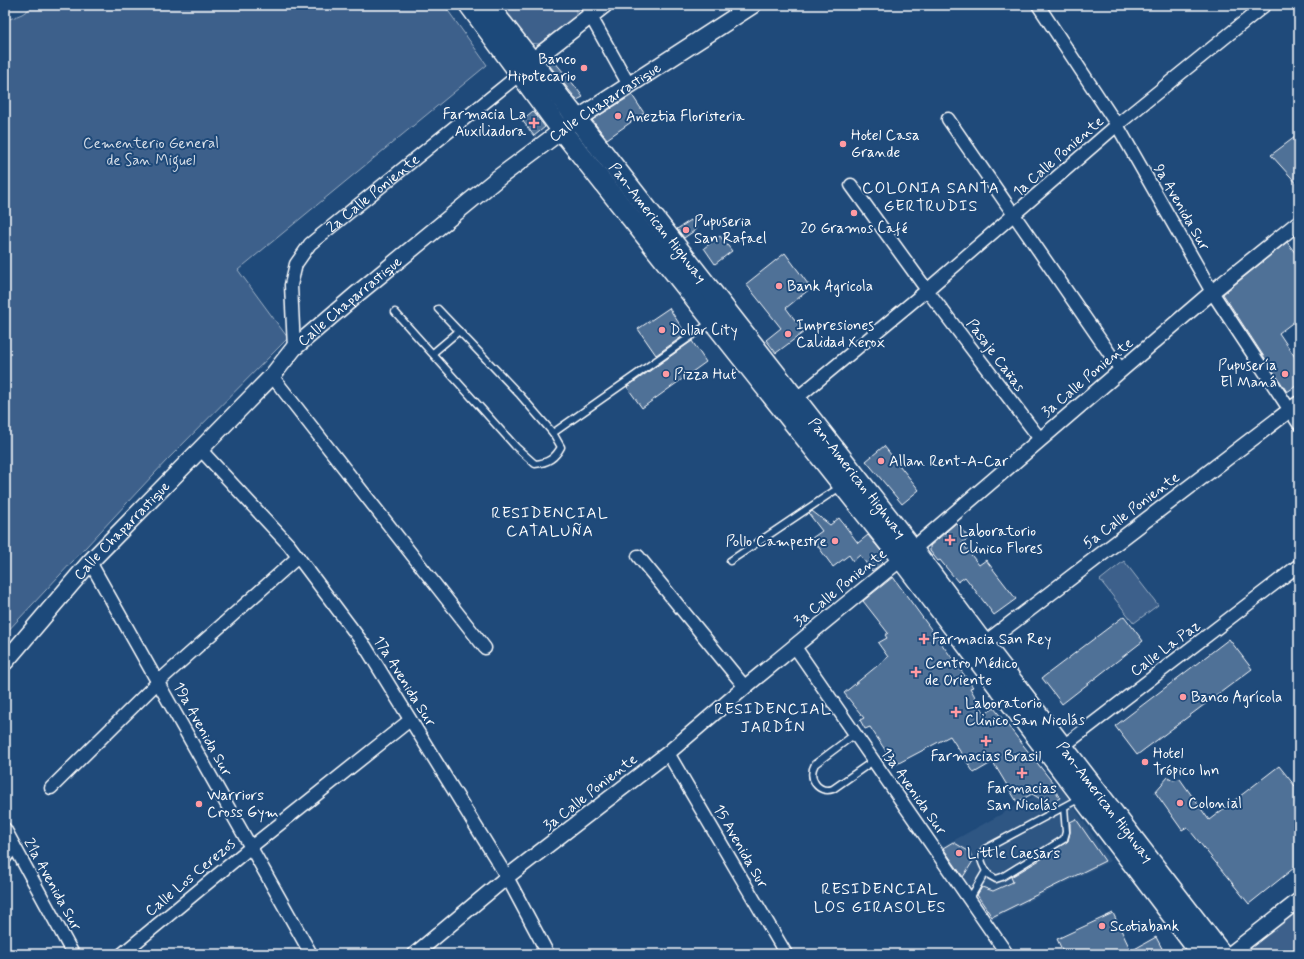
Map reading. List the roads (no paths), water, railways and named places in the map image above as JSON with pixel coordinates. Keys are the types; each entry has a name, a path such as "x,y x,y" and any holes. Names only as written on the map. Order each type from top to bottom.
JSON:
{"highway":[{"name":"Pan-American Highway","path":"470,5 524,69 577,118 788,405 907,554 1057,751 1222,954"},
{"name":"Pan-American Highway","path":"488,5 524,69 562,130 715,322 788,405 843,487 907,554 984,644 1057,751 1082,797 1201,954"}],"main road":[{"name":"2a Calle Poniente","path":"524,69 589,10 604,5"},
{"name":"Calle Chaparrastique","path":"5,662 90,562 272,376 294,348 357,294 492,184 577,118 753,5"}],"street":[{"name":"9a Avenida Sur","path":"1038,5 1117,125 1212,292 1294,406 1299,424"},
{"name":"1a Calle Poniente","path":"788,405 927,290 1117,125 1265,5"},
{"path":"589,10 629,85"},
{"name":"2a Calle Poniente","path":"294,348 291,285 296,264 310,244 524,69"},
{"path":"948,119 1121,370"},
{"name":"Pasaje Cañas","path":"851,185 927,290 1040,439"},
{"name":"3a Calle Poniente","path":"414,954 508,877 668,753 745,687 907,554 1212,292 1299,222"},
{"path":"272,376 485,648"},
{"name":"5a Calle Poniente","path":"984,644 1294,406"},
{"name":"17a Avenida Sur","path":"200,449 298,557 365,646 508,877 548,954"},
{"path":"638,556 745,687"},
{"path":"51,788 158,682 298,557"},
{"name":"19a Avenida Sur","path":"90,562 311,954"},
{"name":"Calle La Paz","path":"1057,751 1299,565"},
{"name":"13a Avenida Sur","path":"795,647 1006,954"},
{"name":"Calle Los Cerezos","path":"122,954 251,847 410,720"},
{"name":"15 Avenida Sur","path":"668,753 786,954"},
{"name":"21a Avenida Sur","path":"5,828 73,954"},
{"path":"5,858 14,846"},
{"path":"1230,954 1299,900"}],"lane":[{"path":"395,312 516,447 535,464 544,463 556,456 561,447 553,433 520,395 438,309"},
{"path":"553,433 709,324 715,322"},
{"path":"433,353 459,331"},
{"path":"730,561 838,488 843,487"},
{"path":"855,734 815,764 812,770 816,784 821,790 826,792 833,789 873,760"},
{"path":"1064,807 1066,832 1064,839 1002,877 996,879 986,871 981,862 981,855 985,849 1082,797"},
{"path":"970,900 986,871"}],"place":[{"name":"Banco Hipotecario","path":"584,68"},
{"name":"Aneztia Floristeria","path":"618,116"},
{"name":"Farmacia La Auxiliadora","path":"534,123"},
{"name":"Hotel Casa Grande","path":"843,144"},
{"name":"20 Gramos Café","path":"854,213"},
{"name":"Pupuseria San Rafael","path":"686,230"},
{"name":"Bank Agricola","path":"779,286"},
{"name":"Dollar City","path":"662,330"},
{"name":"Impresiones Calidad Xerox","path":"788,334"},
{"name":"Pizza Hut","path":"666,374"},
{"name":"Pupusería El Maná","path":"1285,374"},
{"name":"Allan Rent-A-Car","path":"881,461"},
{"name":"Laboratorio Clinico Flores","path":"950,540"},
{"name":"Pollo Campestre","path":"835,541"},
{"name":"Farmacia San Rey","path":"924,639"},
{"name":"Centro Médico de Oriente","path":"916,672"},
{"name":"Banco Agrícola","path":"1183,697"},
{"name":"Laboratorio Clinico San Nicolás","path":"956,712"},
{"name":"Farmacias Brasil","path":"986,741"},
{"name":"Hotel Trópico Inn","path":"1145,762"},
{"name":"Farmacias San Nicolás","path":"1022,773"},
{"name":"Colonial","path":"1180,803"},
{"name":"Warriors Cross Gym","path":"199,804"},
{"name":"Little Caesars","path":"959,853"},
{"name":"Scotiabank","path":"1102,926"}],"district":[{"name":"COLONIA SANTA GERTRUDIS","path":"931,196"},
{"name":"RESIDENCIAL CATALUÑA","path":"550,521"},
{"name":"RESIDENCIAL JARDÍN","path":"773,717"},
{"name":"RESIDENCIAL LOS GIRASOLES","path":"880,897"}],"park label":[{"name":"Cementerio General de San Miguel","path":"151,152"}]}
